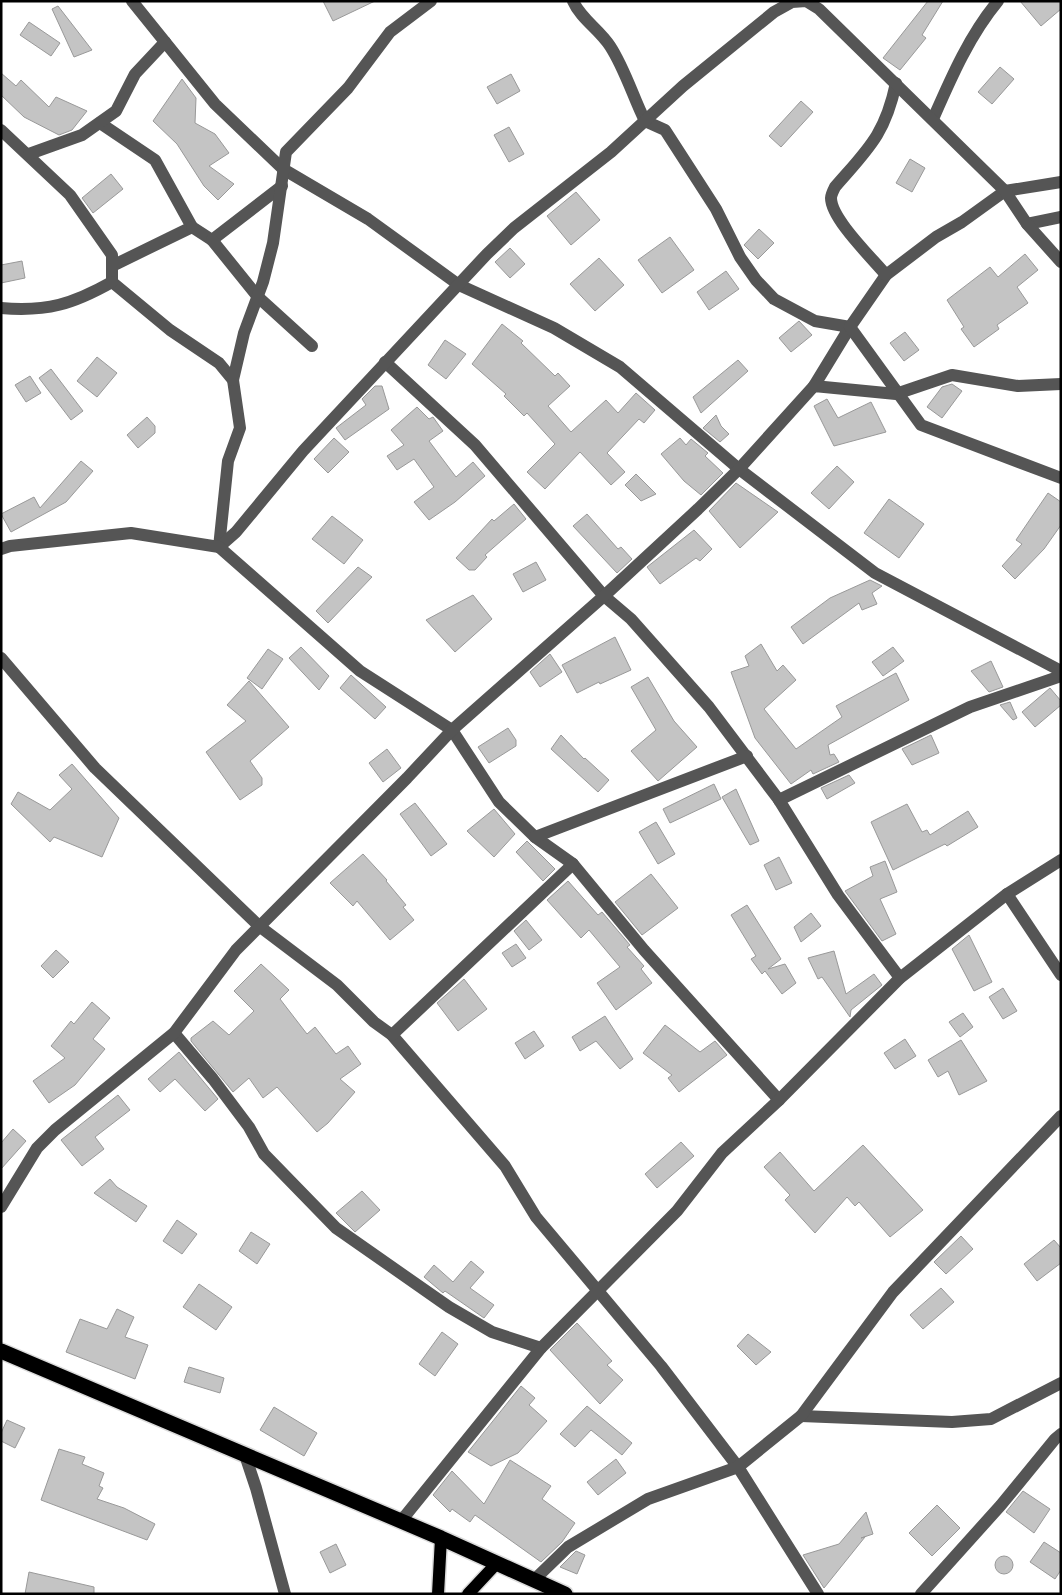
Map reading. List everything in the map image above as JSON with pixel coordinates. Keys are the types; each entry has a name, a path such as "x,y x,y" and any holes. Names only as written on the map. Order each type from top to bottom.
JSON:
{"highway":[{"path":"1,1351 441,1538 564,1594"}],"main road":[{"path":"438,1594 441,1538"},
{"path":"468,1594 497,1563"}],"street":[{"path":"132,1 215,104 283,169 368,219 459,285 554,328 620,367 739,470 875,573 1061,671"},
{"path":"219,547 228,461 240,428 233,380 244,333 258,297 273,243 286,152 348,88 390,32 431,1"},
{"path":"573,1 578,12 598,30 611,47 645,121 665,130 708,195 740,257 756,280 774,299 815,320 850,327 896,394 921,425 1061,478"},
{"path":"933,120 955,68 986,15 998,1"},
{"path":"219,547 236,532 303,451 385,362 514,228 611,152 683,86 766,18 792,2 806,2 819,9 896,83 1005,191 1026,224 1061,262"},
{"path":"29,154 82,135 116,111 135,74 165,42"},
{"path":"886,275 841,221 832,206 830,197 835,187 876,140 885,124 896,83"},
{"path":"100,123 155,160 192,227 212,240 258,297 312,346"},
{"path":"1,130 29,154 70,195 112,254 112,282"},
{"path":"1,1207 37,1148 55,1130 174,1033 236,950 407,778 452,730 604,596 739,470 814,386 850,327 886,275 936,237 962,222 1005,191 1061,182"},
{"path":"212,240 282,186"},
{"path":"1026,224 1061,217"},
{"path":"112,266 192,227"},
{"path":"1,308 44,309 82,299 112,282"},
{"path":"112,282 170,330 219,363 233,380"},
{"path":"385,362 475,446 604,596 631,619 709,706 779,800 838,895 900,978"},
{"path":"814,386 896,394 952,375 1018,386 1061,384"},
{"path":"1,549 10,546 131,533 219,547 360,671 452,730 499,802 535,837 573,864 644,950 779,1100"},
{"path":"1,658 95,768 259,926 337,986 374,1022 392,1036 505,1166 536,1217 598,1288 738,1467 818,1594"},
{"path":"779,800 970,707 1061,676"},
{"path":"535,837 747,756"},
{"path":"401,1521 541,1348 598,1288 677,1211 722,1153 779,1100 900,978 1007,894 1061,860"},
{"path":"392,1036 428,999 573,864"},
{"path":"1007,894 1061,975"},
{"path":"174,1033 213,1079 248,1127 264,1154 336,1228 449,1307 483,1327 541,1348"},
{"path":"534,1580 568,1547 648,1499 738,1467 801,1416 893,1292 1061,1116"},
{"path":"801,1416 952,1422 992,1419 1061,1383"},
{"path":"921,1594 1001,1506 1061,1434"},
{"path":"245,1455 285,1594"}],"building":[{"path":"323,1 375,1 333,21"},
{"path":"928,1 943,1 922,35 926,38 900,70 883,58"},
{"path":"1020,1 1061,1 1061,9 1041,26"},
{"path":"58,6 92,50 74,57 52,9"},
{"path":"29,22 60,43 51,56 20,35"},
{"path":"1000,67 1014,79 992,104 978,92"},
{"path":"1,73 16,86 21,80 49,107 56,97 87,111 72,130 59,135 24,117 1,95"},
{"path":"511,74 520,91 497,104 487,87"},
{"path":"182,79 196,98 195,123 215,134 229,153 209,166 234,184 218,200 204,186 177,144 153,121"},
{"path":"801,101 813,112 781,147 769,136"},
{"path":"509,127 524,154 509,162 494,135"},
{"path":"910,159 925,168 912,192 896,183"},
{"path":"111,174 123,189 93,213 82,198"},
{"path":"576,192 600,220 571,245 547,216"},
{"path":"759,229 774,243 758,259 744,245"},
{"path":"670,237 694,270 662,293 638,260"},
{"path":"510,248 525,264 510,278 495,262"},
{"path":"1025,254 1038,270 1017,287 1028,303 997,325 999,329 974,347 961,329 964,327 947,300 990,267 998,277"},
{"path":"599,258 624,285 595,311 570,284"},
{"path":"22,261 25,278 1,283 1,265"},
{"path":"726,271 739,289 709,310 697,292"},
{"path":"799,321 812,335 791,352 779,338"},
{"path":"502,324 523,341 521,343 555,376 558,373 570,386 548,406 571,432 606,400 618,413 636,393 655,410 644,423 639,419 607,453 625,472 611,485 580,452 545,489 527,472 555,444 527,413 524,416 504,396 506,394 472,364"},
{"path":"905,332 919,350 904,361 890,343"},
{"path":"445,340 466,354 446,379 428,365"},
{"path":"97,357 117,373 97,397 77,381"},
{"path":"738,360 748,371 701,413 693,397"},
{"path":"51,369 83,411 71,420 39,378"},
{"path":"30,376 41,393 26,402 15,385"},
{"path":"952,384 962,391 942,418 927,407 942,387"},
{"path":"375,386 382,386 389,409 345,440 336,428 366,405 362,399"},
{"path":"827,399 838,418 871,402 886,432 834,446 814,406"},
{"path":"417,407 429,419 433,417 443,431 429,441 456,477 473,462 485,476 455,502 429,520 414,502 434,487 414,459 397,470 387,456 404,445 391,430"},
{"path":"716,415 721,426 729,434 720,442 703,428"},
{"path":"147,417 155,426 155,433 138,448 127,435"},
{"path":"334,438 349,452 328,473 314,459"},
{"path":"680,438 686,445 691,439 708,453 705,456 723,473 701,495 684,481 661,454"},
{"path":"81,461 93,471 66,502 11,532 1,514 34,497 40,508"},
{"path":"837,466 854,482 829,509 811,493"},
{"path":"636,474 656,494 641,501 625,485"},
{"path":"736,483 778,512 740,548 709,511"},
{"path":"1048,493 1061,502 1061,525 1044,549 1015,579 1002,566 1022,544 1016,540"},
{"path":"889,499 924,524 899,558 864,533"},
{"path":"514,504 526,519 485,555 487,557 475,570 469,570 456,558 492,519 494,521"},
{"path":"587,514 618,549 621,547 632,559 617,573 573,526"},
{"path":"332,516 363,540 344,564 312,539"},
{"path":"694,530 712,549 700,561 696,558 660,584 647,567"},
{"path":"536,562 546,580 523,592 513,574"},
{"path":"358,567 372,577 328,623 316,611"},
{"path":"870,580 882,586 872,593 877,604 862,610 859,603 803,644 791,627 830,598"},
{"path":"473,595 492,619 455,652 426,620"},
{"path":"615,637 631,670 577,693 562,665"},
{"path":"761,644 777,671 783,665 796,680 764,709 796,749 842,717 836,706 896,673 909,700 828,745 830,755 834,754 839,762 813,774 811,770 791,784 755,738 731,672 749,666 745,656"},
{"path":"301,647 329,676 319,690 289,658"},
{"path":"893,647 904,661 883,676 872,662"},
{"path":"268,649 283,659 262,689 247,678"},
{"path":"550,654 562,672 540,687 530,672"},
{"path":"991,661 1003,687 989,692 971,671"},
{"path":"351,675 386,707 375,719 340,688"},
{"path":"648,677 674,721 697,747 658,781 631,751 656,730 631,687"},
{"path":"249,681 289,727 250,761 262,778 262,785 240,800 206,752 246,721 227,705"},
{"path":"1050,688 1061,701 1061,705 1035,727 1022,712"},
{"path":"1010,702 1017,718 1013,720 1000,705"},
{"path":"508,728 516,740 516,746 489,763 478,747"},
{"path":"561,735 584,759 609,780 598,792 551,749"},
{"path":"931,735 939,753 912,765 902,749"},
{"path":"387,749 401,768 383,782 369,763"},
{"path":"72,764 119,818 102,857 54,837 50,842 11,804 18,792 50,810 72,789 59,775"},
{"path":"849,775 855,783 827,799 821,788"},
{"path":"714,784 721,799 670,823 663,809"},
{"path":"736,789 759,841 750,845 722,797"},
{"path":"415,803 447,844 431,856 400,814"},
{"path":"907,804 922,832 927,830 930,835 968,811 978,827 947,846 945,844 893,870 871,822"},
{"path":"494,809 515,834 494,857 467,831"},
{"path":"656,822 675,854 658,864 639,832"},
{"path":"527,841 555,869 543,881 516,852"},
{"path":"363,854 387,880 406,905 403,907 414,920 390,940 357,901 353,906 330,883"},
{"path":"779,857 792,883 776,890 764,865"},
{"path":"885,861 897,892 880,899 896,934 882,941 845,891 873,876 870,867"},
{"path":"651,874 678,908 642,935 615,902"},
{"path":"568,881 598,915 602,912 630,945 627,947 644,966 641,969 652,983 616,1010 597,983 620,967 589,930 581,938 547,900"},
{"path":"747,905 781,959 768,969 785,964 796,983 782,994 765,971 762,974 751,959 756,956 731,915"},
{"path":"811,913 821,926 801,942 794,927"},
{"path":"526,920 542,940 529,950 514,931"},
{"path":"969,935 992,982 974,991 952,949"},
{"path":"516,944 526,958 512,967 502,953"},
{"path":"56,950 69,962 53,978 41,966"},
{"path":"834,951 846,994 874,974 882,985 851,1010 850,1017 822,977 818,979 808,958"},
{"path":"261,964 289,990 280,999 307,1034 315,1027 336,1054 348,1046 361,1064 340,1079 355,1092 328,1123 317,1132 277,1087 263,1098 249,1078 233,1092 191,1041 191,1038 213,1021 229,1035 254,1011 234,991"},
{"path":"464,979 487,1009 458,1031 437,1003"},
{"path":"1003,988 1017,1011 1003,1019 989,997"},
{"path":"92,1002 110,1018 93,1039 105,1049 75,1085 49,1103 33,1081 65,1058 51,1046 71,1021 74,1024"},
{"path":"963,1013 973,1027 960,1037 949,1022"},
{"path":"605,1016 633,1059 620,1069 596,1041 580,1051 572,1037"},
{"path":"665,1025 700,1052 715,1041 727,1055 679,1092 668,1078 672,1075 643,1053"},
{"path":"534,1031 544,1046 525,1059 515,1043"},
{"path":"905,1039 916,1056 895,1069 884,1053"},
{"path":"961,1040 987,1081 959,1095 948,1071 938,1077 928,1060"},
{"path":"179,1052 218,1099 205,1111 175,1079 160,1092 148,1079"},
{"path":"118,1095 130,1110 95,1137 104,1149 82,1166 61,1140"},
{"path":"13,1129 26,1141 1,1169 1,1143"},
{"path":"681,1142 694,1156 657,1188 645,1174"},
{"path":"863,1145 923,1210 890,1237 859,1202 855,1206 847,1197 815,1233 785,1200 790,1195 764,1167 780,1152 814,1191"},
{"path":"110,1179 117,1187 147,1206 136,1222 94,1193"},
{"path":"362,1191 380,1210 355,1232 336,1213"},
{"path":"177,1220 197,1234 182,1254 163,1241"},
{"path":"251,1232 270,1244 257,1264 239,1251"},
{"path":"961,1236 973,1249 946,1274 934,1262"},
{"path":"1054,1240 1061,1248 1061,1263 1037,1281 1024,1264"},
{"path":"471,1261 484,1272 470,1288 494,1305 484,1318 445,1291 443,1293 424,1277 434,1265 453,1282"},
{"path":"199,1284 232,1307 216,1330 183,1307"},
{"path":"941,1288 954,1302 923,1329 910,1315"},
{"path":"117,1309 134,1317 125,1337 148,1345 135,1379 66,1352 80,1319 107,1329"},
{"path":"577,1323 612,1361 607,1365 623,1380 600,1404 550,1350"},
{"path":"442,1332 458,1344 435,1376 419,1364"},
{"path":"748,1334 771,1352 756,1365 737,1346"},
{"path":"189,1367 224,1378 220,1393 184,1382"},
{"path":"521,1386 535,1398 529,1405 547,1421 518,1453 491,1466 468,1452"},
{"path":"587,1406 632,1443 622,1455 591,1430 575,1447 560,1434"},
{"path":"274,1407 317,1433 304,1456 260,1430"},
{"path":"7,1420 25,1428 15,1448 1,1441 1,1433"},
{"path":"59,1449 85,1457 82,1464 104,1473 99,1486 103,1488 97,1499 124,1508 155,1524 147,1540 41,1500"},
{"path":"616,1459 626,1473 598,1495 587,1482"},
{"path":"510,1460 551,1486 542,1499 575,1523 562,1542 541,1562 475,1515 470,1522 452,1509 450,1512 433,1495 452,1471 484,1504"},
{"path":"1023,1491 1050,1509 1034,1533 1006,1512"},
{"path":"937,1505 960,1528 932,1556 909,1533"},
{"path":"866,1512 873,1534 861,1538 865,1537 824,1588 803,1555 839,1544"},
{"path":"1044,1542 1061,1553 1061,1570 1055,1579 1030,1562"},
{"path":"336,1544 346,1565 330,1573 320,1552"},
{"path":"576,1551 585,1555 577,1574 560,1567"},
{"path":"1004,1556 1010,1559 1013,1565 1010,1571 1004,1574 998,1571 995,1565 998,1559"},
{"path":"29,1572 94,1587 94,1594 25,1594"}]}
